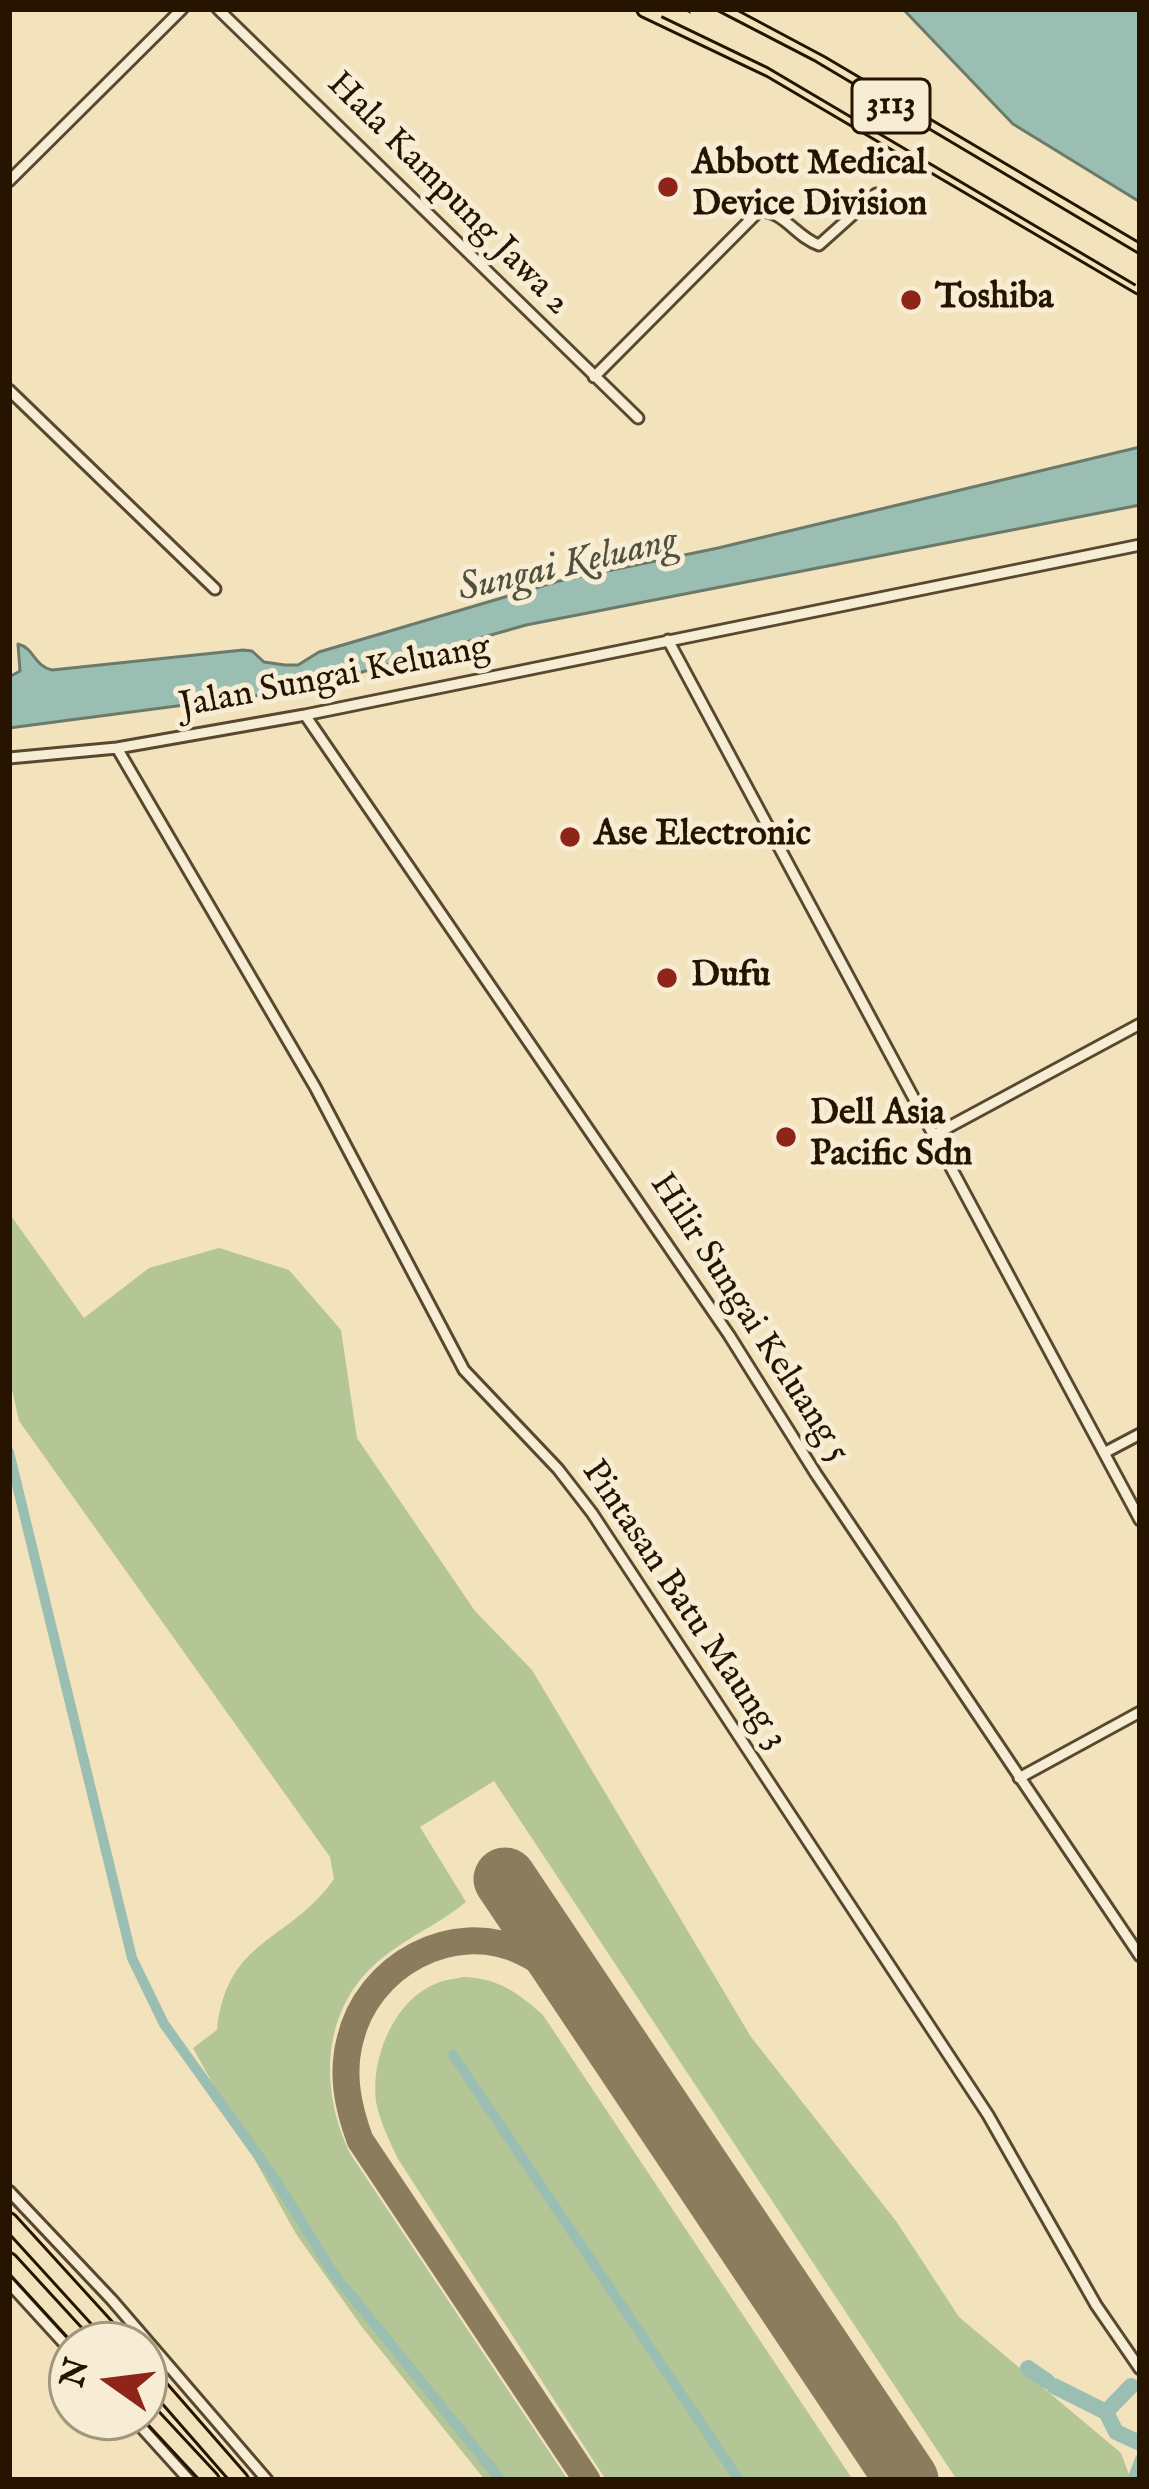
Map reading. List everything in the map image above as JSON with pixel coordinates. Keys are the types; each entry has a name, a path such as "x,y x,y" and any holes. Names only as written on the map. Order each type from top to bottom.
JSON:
{"highway":[{"name":"3113","path":"645,9 771,68 1140,282"},
{"name":"3113","path":"665,9 771,60 1140,282"},
{"name":"3113","path":"695,9 812,69 1140,264"},
{"name":"3113","path":"717,9 783,43 1140,254"},
{"path":"771,68 766,50 783,43"},
{"path":"9,2221 101,2321"},
{"path":"9,2261 64,2321"},
{"path":"61,2318 83,2323 81,2298"},
{"path":"168,2398 240,2480"},
{"path":"168,2434 211,2480"}],"street":[{"path":"9,181 182,9"},
{"name":"Hala Kampung Jawa 2","path":"218,9 638,418"},
{"path":"593,377 759,212 772,212 807,241 819,245 876,194"},
{"path":"9,390 215,589"},
{"name":"Jalan Sungai Keluang","path":"9,758 117,748 305,716 1140,544"},
{"path":"668,640 1140,1520"},
{"name":"Hilir Sungai Keluang 5","path":"305,716 729,1335 1140,1956"},
{"name":"Pintasan Batu Maung 3","path":"117,748 315,1087 464,1370 558,1469 592,1513 988,2115 1096,2306 1140,2369"},
{"path":"934,1135 1140,1024"},
{"path":"1104,1453 1140,1434"},
{"path":"1019,1778 1140,1712"},
{"path":"9,2191 112,2300 267,2480"},
{"path":"9,2283 48,2326"},
{"path":"154,2441 190,2480"}],"green space":[{"path":"9,1213 84,1318 149,1268 219,1248 289,1270 341,1330 357,1438 475,1611 532,1670 751,2037 896,2221 959,2317 1121,2453 1131,2480 957,2480 494,1781 420,1827 466,1902 391,1951 361,1979 336,2026 330,2078 351,2155 568,2480 485,2480 362,2327 296,2234 193,2048 217,2030 223,1999 247,1958 298,1917 334,1879 330,1857 19,1421 9,1376"},
{"path":"463,1977 506,1988 543,2015 853,2480 606,2480 398,2159 379,2113 375,2089 380,2053 396,2019 420,1993"}],"water":[{"path":"903,9 1140,9 1140,202 1013,124"},
{"path":"1140,447 1140,505 526,625 299,690 9,728 9,677 20,671 18,644 52,670 243,650 264,662 298,665 319,652 559,581"}],"waterway":[{"path":"9,1452 132,1958 164,2024 275,2179 333,2273 501,2480"},
{"path":"453,2055 739,2480"},
{"path":"1028,2368 1047,2381"},
{"path":"1054,2386 1106,2412 1116,2432 1140,2443"},
{"path":"1106,2412 1131,2386"},
{"path":"1134,2475 1140,2459"}],"taxiway":[{"path":"587,2480 360,2140 346,2078 350,2040 374,1990 393,1971 442,1945 496,1943 523,1952 550,1968 588,2004"}],"runway":[{"path":"505,1879 907,2480"}],"place":[{"name":"Abbott Medical Device Division","path":"668,187"},
{"name":"Toshiba","path":"911,300"},
{"name":"Ase Electronic","path":"570,837"},
{"name":"Dufu","path":"667,978"},
{"name":"Dell Asia Pacific Sdn","path":"786,1137"}],"water label":[{"name":"Sungai Keluang","path":"568,567"}]}
